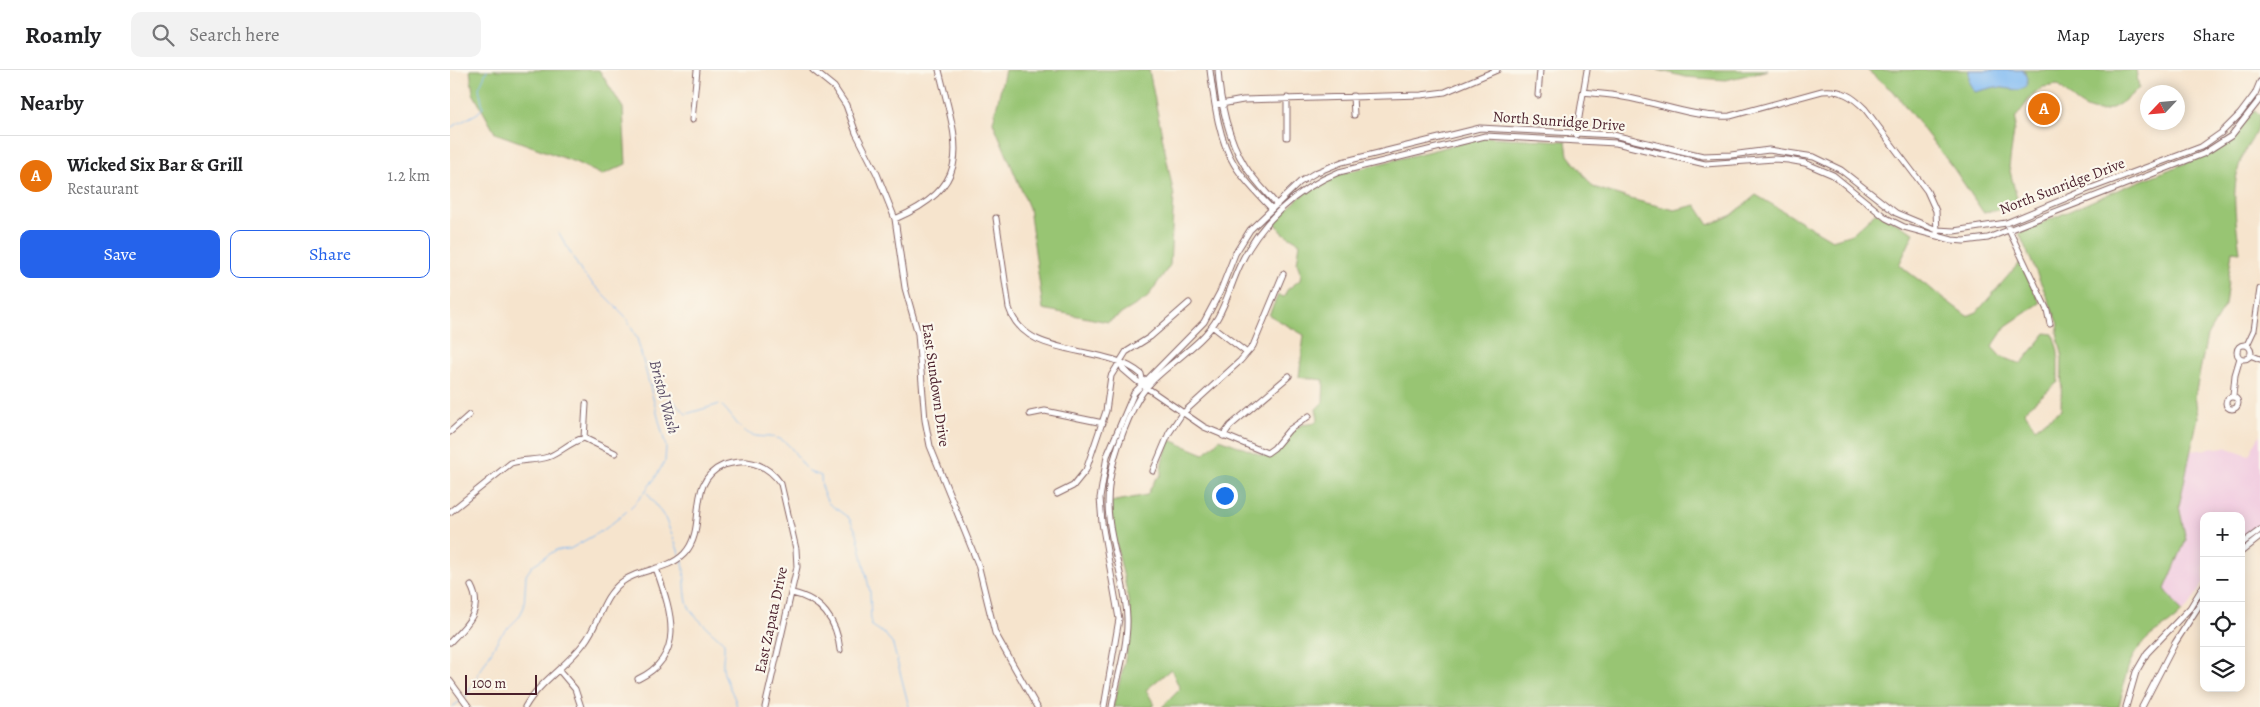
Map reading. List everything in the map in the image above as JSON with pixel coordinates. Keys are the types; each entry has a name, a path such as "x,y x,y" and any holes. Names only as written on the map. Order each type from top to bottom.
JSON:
{"street":[{"path":"692,120 697,70"},
{"name":"East Sundown Drive","path":"813,70 834,88 846,105 856,133 877,174 895,218 905,288 918,334 925,420 930,446 978,564 995,633 1037,707"},
{"path":"895,218 918,209 942,189 948,179 954,159 955,138 939,70"},
{"path":"1210,70 1224,138 1233,162 1275,213"},
{"path":"1218,70 1223,103 1234,143 1244,165 1281,210"},
{"path":"1216,105 1243,100 1421,95 1446,92 1497,70"},
{"path":"1538,95 1540,70"},
{"path":"1575,140 1588,70"},
{"name":"North Sunridge Drive","path":"1104,707 1119,619 1102,523 1101,487 1107,456 1127,407 1143,383 1204,322 1243,240 1271,208 1300,182 1327,167 1480,128 1613,135 1703,156 1731,155 1769,150 1814,157 1841,170 1896,213 1937,230 1954,231 2006,223 2201,146 2222,133 2258,93 2260,82"},
{"path":"1584,92 1623,96 1694,115 1716,116 1730,116 1822,91 1844,93 1855,99 1865,109 1927,191 1936,211 1937,230 1935,236"},
{"path":"1353,96 1354,115"},
{"path":"1286,137 1287,98"},
{"path":"2251,100 2259,102"},
{"name":"North Sunridge Drive","path":"1112,707 1127,626 1126,607 1108,517 1109,486 1115,457 1132,412 1148,387 1212,326 1255,236 1275,213 1313,184 1339,172 1471,138 1507,136 1575,140 1624,145 1681,160 1705,164 1774,159 1805,163 1834,175 1886,218 1904,227 1935,236 1964,241 1988,238 2203,154 2231,136 2259,102"},
{"path":"2048,206 2050,214"},
{"path":"996,218 1009,308 1017,325 1030,337 1043,343 1085,351 1120,362 1141,374 1143,383"},
{"path":"2006,223 2047,310 2050,324"},
{"path":"1153,471 1169,433 1182,414 1248,353 1253,346 1283,274"},
{"path":"2247,346 2255,324 2260,289"},
{"path":"1057,494 1074,486 1086,470 1103,423 1110,380 1126,352 1150,337 1189,303"},
{"path":"1212,326 1248,353"},
{"path":"2247,346 2250,355"},
{"path":"2233,396 2234,375 2240,358 2237,354 2238,348 2247,346"},
{"path":"2240,358 2247,358 2250,355"},
{"path":"2250,355 2260,359"},
{"path":"1120,362 1123,369 1130,375 1182,414 1223,436 1267,453 1274,448 1289,430 1309,416"},
{"path":"1130,375 1135,369"},
{"path":"1223,436 1230,426 1288,376"},
{"path":"584,438 586,404"},
{"path":"1030,414 1045,411 1103,423"},
{"path":"450,432 469,416"},
{"path":"450,512 512,464 522,460 537,460 550,457 571,442 584,438 615,453"},
{"name":"East Zapata Drive","path":"656,568 678,559 692,541 698,497 708,478 718,468 734,462 754,463 775,476 783,489 796,549 797,567 765,707"},
{"path":"2245,545 2260,530"},
{"path":"2245,546 2260,537"},
{"path":"525,707 534,694 584,643 612,590 628,578 656,568 671,614 671,638 668,647 657,664 651,671 638,679"},
{"path":"450,642 475,611 477,600 471,586"},
{"path":"2126,707 2136,672 2147,653 2190,608 2200,592"},
{"path":"792,593 810,598 822,606 834,625 840,650"},
{"path":"2142,707 2175,643 2201,602"},
{"path":"559,670 575,689 581,707"},
{"path":"450,681 469,707"}],"shaded area":[{"path":"2260,434 2260,528 2245,539 2245,512 2200,512 2200,588 2189,606 2182,612 2164,589 2185,540 2179,506 2190,451 2225,447 2249,455"}],"green space":[{"path":"470,70 599,70 623,108 626,164 602,175 575,162 495,133 473,93"},
{"path":"1005,70 1149,70 1174,196 1170,265 1147,298 1108,322 1043,309 1029,208 993,122"},
{"path":"1658,70 1768,70 1726,80 1685,77"},
{"path":"1867,70 2136,70 2139,88 2116,106 2098,111 2079,104 2058,85 2043,87 2031,97 2016,117 2009,167 2017,199 1998,210 1983,212 1954,169 1895,93"},
{"path":"2254,111 2260,114 2258,127 2241,160 2236,183 2235,206 2240,252 2232,251 2225,305 2207,336 2195,396 2198,417 2179,506 2186,540 2165,589 2182,612 2139,647 2127,671 2119,707 1162,707 1180,689 1171,669 1146,690 1154,704 1152,707 1113,707 1126,653 1130,620 1127,590 1114,532 1111,502 1147,495 1155,480 1161,475 1162,462 1170,440 1204,454 1220,439 1264,456 1270,455 1279,449 1299,426 1316,422 1318,418 1316,409 1323,402 1324,380 1299,377 1304,335 1269,315 1278,295 1284,297 1287,290 1300,280 1301,274 1297,263 1300,243 1283,233 1274,221 1309,189 1331,176 1486,137 1566,141 1568,155 1593,187 1675,210 1696,205 1709,225 1732,215 1756,195 1832,240 1852,234 1876,212 1914,233 1899,265 1967,316 1977,312 2020,262 2040,303 2006,326 1992,347 2001,357 2021,364 2046,333 2053,334 2058,351 2058,382 2024,411 2035,428 2061,410 2062,354 2057,332 2059,324 2019,233 2122,188 2204,156 2219,148"}],"water":[{"path":"1969,70 2022,70 2026,73 2028,79 2026,87 2018,90 1995,87 1975,92 1969,83"}],"waterway":[{"path":"450,128 478,113 483,107 479,88 487,70"},
{"name":"Bristol Wash","path":"465,698 500,636 519,617 524,607 526,575 533,565 556,550 570,549 605,529 640,498 665,461 666,447 637,338 625,316 582,273 559,233"},
{"path":"649,384 667,394 686,414 720,404 744,431 756,436 781,439 791,448 808,470 821,476 822,490 828,503 849,518 857,533 870,592 871,625 886,635 893,645 909,707"},
{"path":"646,491 665,518 680,555"},
{"path":"682,559 687,602 697,618 724,643 724,673 737,707"},
{"name":"Bristol Wash","path":"452,707 462,700"}],"place":[{"name":"Wicked Six Bar & Grill","path":"2044,109"}]}
